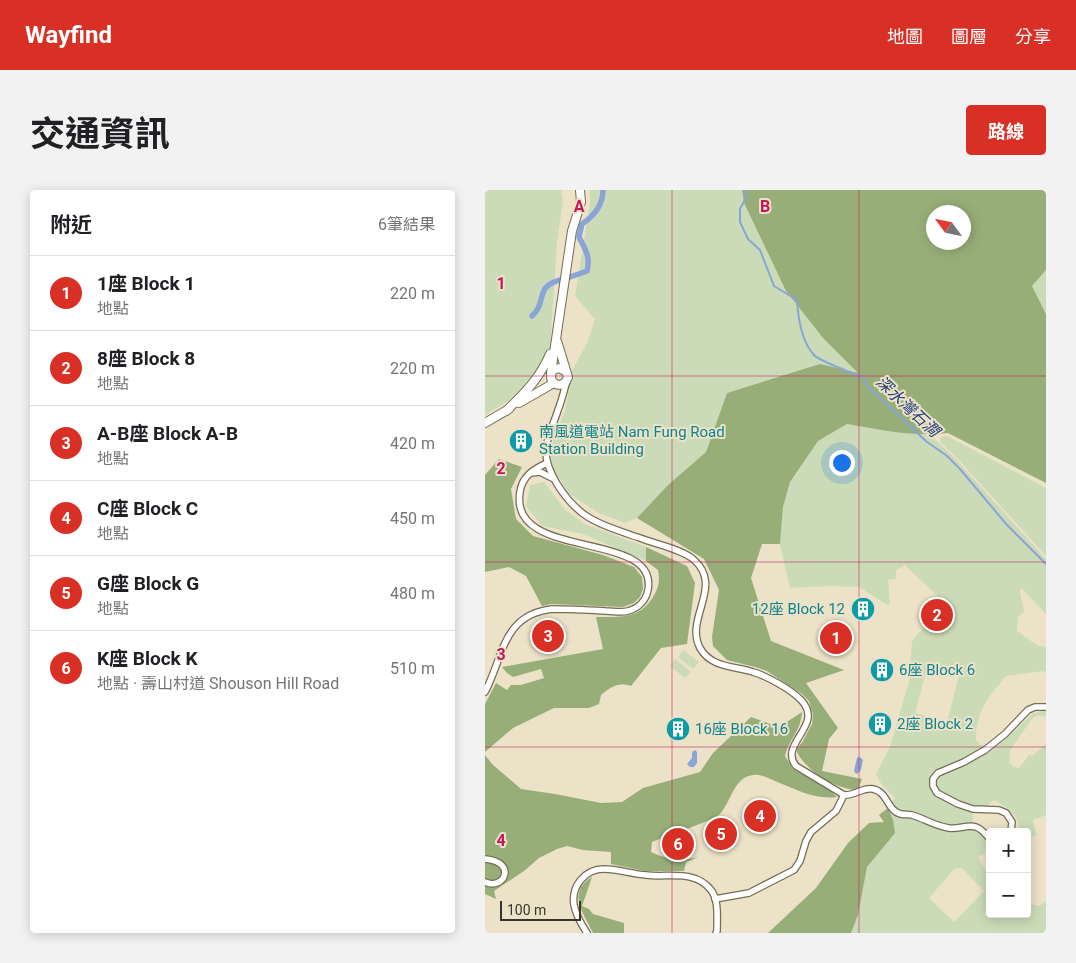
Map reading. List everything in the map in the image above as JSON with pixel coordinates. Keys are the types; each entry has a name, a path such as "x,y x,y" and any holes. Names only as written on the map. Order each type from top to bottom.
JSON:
{"main road":[{"path":"553,379 556,336 572,231 581,202 580,190"},
{"path":"553,379 562,385 567,380 556,336"},
{"path":"506,411 522,397 539,375 546,364 556,336"},
{"path":"485,423 528,398 553,379 557,368 565,370"}],"street":[{"path":"553,379 559,392 559,409"},
{"path":"567,380 545,452 547,464 555,481 568,501 587,517 600,524 685,555 698,564 706,583 696,628 701,650 716,663 765,676 802,701 806,707 808,719 792,750 792,760 799,768 844,795 866,789 876,790 882,794 893,810 899,814 912,815 929,823 950,828 976,827 986,834"},
{"path":"485,692 507,638 514,627 524,619 535,613 552,609 628,611 642,603 649,588 645,572 636,563 600,548 549,536 531,524 523,513 520,500 521,487 527,475 534,469 547,464"},
{"path":"527,475 540,472 555,481"},
{"path":"1011,828 1012,822 1006,813 999,810 973,809 958,804 937,793 933,786 933,779 938,773 964,762 985,750 1005,734 1028,710 1035,707 1046,707"},
{"path":"715,899 749,892 794,870 800,862 806,841 811,832 836,811 844,795"},
{"path":"485,859 499,861 505,872 503,879 499,883 493,885 485,882"},
{"path":"587,933 574,908 574,895 576,886 582,879 597,869 657,876 678,874 706,885 712,891 715,899 717,909 716,933"}],"green space":[{"path":"485,190 561,190 563,200 557,243 550,349 534,378 518,395 485,415"},
{"path":"590,190 742,190 744,204 786,291 823,338 859,373 727,393 706,452 668,485 637,518 625,523 597,512 568,493 553,468 550,448 565,411 572,371 588,341 595,319 575,296 590,203"},
{"path":"742,190 1046,190 1046,270 1032,286 1046,314 1046,483 948,433 923,434 884,431 847,424 818,441 790,482 783,507 780,544 762,544 751,578 771,641 844,670 806,683 838,728 829,739 822,771 862,779 858,790 841,787 822,778 806,765 800,757 796,750 812,724 813,714 809,701 802,694 767,671 727,660 713,646 712,637 719,590 704,559 637,518 668,485 706,452 727,393 820,364 858,373 823,338 786,291 744,203"},
{"path":"1046,270 1046,314 1032,286"},
{"path":"847,424 885,431 930,435 953,456 1046,559 1046,614 1022,589 1020,591 1024,612 1018,617 1017,631 1038,646 1046,647 1046,673 1043,671 1006,676 984,705 978,721 976,741 982,745 996,746 1013,733 1032,714 1046,710 1046,717 1037,715 1030,721 1010,751 1009,762 1014,767 1019,768 1030,754 1032,756 1046,744 1046,815 1033,820 1036,835 1031,838 1031,828 1020,828 1012,813 994,800 981,811 973,812 973,823 975,829 986,838 984,854 978,857 986,872 986,918 1031,918 1031,904 1039,906 1046,902 1046,933 851,933 858,915 867,867 893,820 888,808 895,798 882,785 876,774 890,747 909,682 912,641 925,626 947,625 950,608 905,565 896,570 896,579 888,580 890,604 887,605 859,587 790,588 780,544 783,507 790,482 818,441","holes":["928,664 960,672 947,722 915,713","962,868 984,891 954,922 929,898 954,869"]},
{"path":"947,436 1046,488 1046,556 941,443 940,437"},
{"path":"499,459 522,467 511,489 516,519 533,536 603,555 634,567 642,577 643,589 640,597 634,603 623,607 551,604 542,606 526,576 509,567 485,572 485,475"},
{"path":"544,482 565,510 585,524 646,547 646,561 583,534 542,526 526,506 530,485"},
{"path":"646,547 687,566 695,583 687,644 661,648 631,686 618,685 611,688 601,695 599,704 589,708 554,708 513,728 485,752 485,704 496,683 507,690 511,685 521,685 544,678 541,669 513,677 502,667 603,649 596,617 621,616 635,613 648,604 657,590 659,581 658,570 646,561"},
{"path":"683,650 699,662 693,669 678,657"},
{"path":"675,659 691,672 685,678 670,666"},
{"path":"802,712 799,726 785,756 793,769 828,789 837,797 829,798 813,795 762,776 753,775 741,780 724,809 716,817 652,842 651,852 663,857 687,859 699,857 686,862 684,871 645,871 611,864 611,852 583,850 567,846 539,858 524,871 494,891 496,899 485,894 485,755 493,765 521,789 601,803 622,802 643,788 700,772 713,753 751,717 779,727"},
{"path":"888,808 893,820 895,833 867,867 858,915 851,933 768,933 816,888 848,843 869,823 884,822 879,815"},
{"path":"592,877 582,906 589,909 593,914 624,923 624,933 593,933 579,904 580,889"}],"water":[{"path":"695,750 697,752 697,763 694,767 690,767 687,764 692,758 692,752"},
{"path":"860,757 863,760 860,771 856,774 854,771 857,758"}],"waterway":[{"path":"570,277 587,271 588,257 579,237 582,224 600,206 603,190"},
{"name":"深水灣石澗","path":"745,190 747,196 740,209 740,222 748,239 760,250 774,286 797,300 806,343 814,355 864,378 866,385 927,442 946,455 960,469 1007,525 1046,564"},
{"path":"532,316 537,310 547,286 560,280"}],"place":[{"name":"南風道電站 Nam Fung Road Station Building","path":"521,441"},
{"name":"12座 Block 12","path":"863,609"},
{"name":"8座 Block 8","path":"937,615"},
{"name":"A-B座 Block A-B","path":"548,636"},
{"name":"1座 Block 1","path":"836,638"},
{"name":"6座 Block 6","path":"882,670"},
{"name":"2座 Block 2","path":"880,724"},
{"name":"16座 Block 16","path":"678,729"},
{"name":"C座 Block C","path":"760,816"},
{"name":"G座 Block G","path":"721,834"},
{"name":"K座 Block K","path":"678,844"}]}
